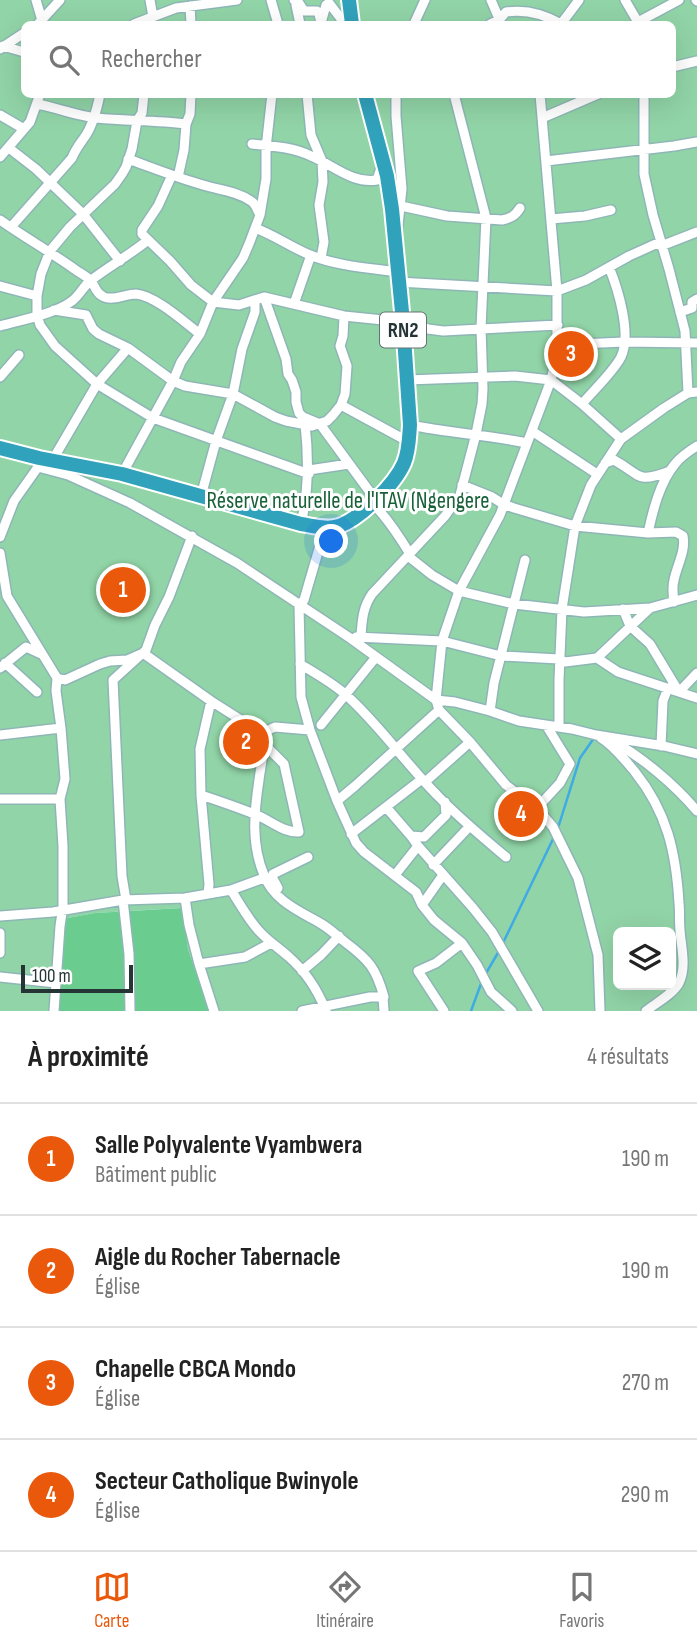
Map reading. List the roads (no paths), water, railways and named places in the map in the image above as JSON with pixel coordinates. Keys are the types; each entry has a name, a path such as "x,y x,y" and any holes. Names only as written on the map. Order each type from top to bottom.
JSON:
{"highway":[{"path":"349,0 352,21"},
{"name":"RN2","path":"325,528 352,519 373,501 401,470 409,442 403,322 390,198 366,98"},
{"path":"0,448 43,462 121,474 301,524 325,528"}],"street":[{"path":"36,0 41,21"},
{"path":"43,21 60,0"},
{"path":"150,0 153,17"},
{"path":"144,21 176,8 202,2 237,0"},
{"path":"271,0 277,21"},
{"path":"296,0 299,21"},
{"path":"296,0 304,10 317,11 321,21"},
{"path":"415,21 424,0"},
{"path":"491,0 501,21"},
{"path":"563,21 579,0"},
{"path":"625,0 638,21"},
{"path":"642,21 679,0"},
{"path":"322,21 329,3 343,21"},
{"path":"190,6 191,21"},
{"path":"502,21 506,12 527,11 556,21"},
{"path":"2,47 21,35"},
{"path":"2,47 21,51"},
{"path":"676,66 697,61"},
{"path":"10,227 72,158 94,118 99,98"},
{"path":"144,98 142,113 137,121 126,167 115,184 61,236 50,251 41,274 37,296 40,325 55,346 97,384 153,418 309,472 349,464"},
{"path":"191,98 184,150 175,176 142,234 191,285 214,302 239,305 259,299 344,316 403,322 428,330 558,325"},
{"path":"121,474 181,362 200,334 214,302 243,258 260,215 267,179 272,98"},
{"path":"307,98 311,135 322,161 323,182 319,205 324,242 321,258"},
{"path":"395,251 402,189 397,98"},
{"path":"361,636 366,602 380,583 395,571 455,503 476,434 482,404 481,328 486,218 455,98"},
{"path":"438,705 442,641 459,591 500,514 551,380 558,345 557,291 540,98"},
{"path":"542,118 588,98"},
{"path":"559,727 562,609 575,526 597,474 621,439 664,408 693,392 680,312 653,215 645,174 644,98"},
{"path":"0,156 30,122 39,99 94,118 159,120 186,124"},
{"path":"0,115 24,129"},
{"path":"546,161 697,142"},
{"path":"252,144 301,152 343,174 375,181 383,160"},
{"path":"9,148 36,169 83,214 120,261"},
{"path":"128,159 175,176 227,189 250,200 260,215"},
{"path":"401,206 447,216 502,220 510,218 520,208"},
{"path":"551,219 611,211"},
{"path":"0,220 91,281 95,291 104,298 128,294 146,297 200,334"},
{"path":"255,228 311,256 398,277 557,291 586,280 629,256 697,232"},
{"path":"0,326 54,310 75,300 79,291 91,281 148,240"},
{"path":"294,304 311,256"},
{"path":"582,404 622,354 623,311 609,267"},
{"path":"0,286 37,296"},
{"path":"201,496 216,441 233,394 242,349 259,299"},
{"path":"259,299 286,359 288,374 296,392 297,409 303,417 320,424 401,538 409,555 432,575 459,591 514,604 584,612 650,608 697,595"},
{"path":"680,312 692,308 692,302 697,299"},
{"path":"54,310 86,315 93,329 99,334 128,348 173,381 185,386 233,394 275,417 312,426 327,421 341,405 345,394 346,366 340,346 344,316"},
{"path":"558,345 697,343"},
{"path":"0,537 14,502 97,384 128,348"},
{"path":"0,377 19,355"},
{"path":"407,380 515,376 551,380 621,439"},
{"path":"341,405 409,442"},
{"path":"301,524 307,501 309,472 305,424"},
{"path":"410,425 527,443"},
{"path":"532,431 597,474"},
{"path":"649,533 655,504 670,471 680,458 697,446"},
{"path":"604,463 614,460 638,476 646,478 670,471"},
{"path":"43,462 130,503 237,563 350,638 438,705 506,785 537,808 560,840 578,878 598,956 600,1011"},
{"path":"462,485 492,496 503,504 575,526 649,533 676,532 683,536 684,541 674,578 674,602"},
{"path":"325,528 304,600 299,605 301,697 310,730 337,801 356,843 416,892 434,920 462,943 491,992 512,1011"},
{"path":"113,680 146,650 192,536"},
{"path":"0,553 4,595 57,678 65,779 60,799 63,846 62,910 54,1011"},
{"path":"490,711 494,683 525,560"},
{"path":"350,638 361,636 442,641 501,656 559,659 565,662 597,658 650,608"},
{"path":"623,610 630,626 650,645 679,692"},
{"path":"37,692 3,666 26,647 45,657"},
{"path":"57,678 65,680 100,663 127,660 143,653"},
{"path":"143,653 255,729 264,732 275,727 310,730"},
{"path":"321,724 376,657"},
{"path":"597,658 618,672 697,698"},
{"path":"110,661 129,954 130,1011"},
{"path":"300,664 346,695 445,803 506,857"},
{"path":"679,692 697,673"},
{"path":"662,746 663,701 668,688"},
{"path":"208,894 200,749 211,701"},
{"path":"337,801 438,705 455,702 519,722 559,727 697,754"},
{"path":"537,808 560,783 570,764 547,725"},
{"path":"0,736 61,728"},
{"path":"264,732 265,745 255,814 255,846 264,878 292,908 335,932 369,961 380,982 384,1011"},
{"path":"596,735 624,747 672,785 697,811"},
{"path":"596,735 616,751 646,785 660,810 671,842 680,905 683,957 681,978 677,987 646,1011"},
{"path":"351,834 424,781 470,742"},
{"path":"201,795 255,814 284,829 299,832 284,764 265,745"},
{"path":"0,799 60,799"},
{"path":"411,836 424,837 446,815 445,803"},
{"path":"386,807 492,932 538,1011"},
{"path":"433,864 469,827"},
{"path":"395,875 418,846"},
{"path":"275,892 278,888 273,874 308,857"},
{"path":"422,905 443,875"},
{"path":"0,916 124,900 186,898 231,890 264,878"},
{"path":"231,890 259,930 302,971 320,996 325,1009"},
{"path":"186,898 199,964 214,1011"},
{"path":"0,933 0,953"},
{"path":"302,971 339,936"},
{"path":"199,964 245,957 271,943"},
{"path":"444,1011 418,971 436,963 462,943"},
{"path":"0,977 56,983"},
{"path":"302,1011 325,1009 370,997 383,997"}],"waterway":[{"path":"558,828 580,758 594,738"},
{"path":"502,945 554,837"},
{"path":"485,975 499,951"},
{"path":"471,1011 482,981"}],"place":[{"name":"Chapelle CBCA Mondo","path":"571,354"},
{"name":"Salle Polyvalente Vyambwera","path":"123,590"},
{"name":"Aigle du Rocher Tabernacle","path":"246,742"},
{"name":"Secteur Catholique Bwinyole","path":"521,814"}],"park label":[{"name":"Réserve naturelle de l'ITAV (Ngengere","path":"348,501"}]}
